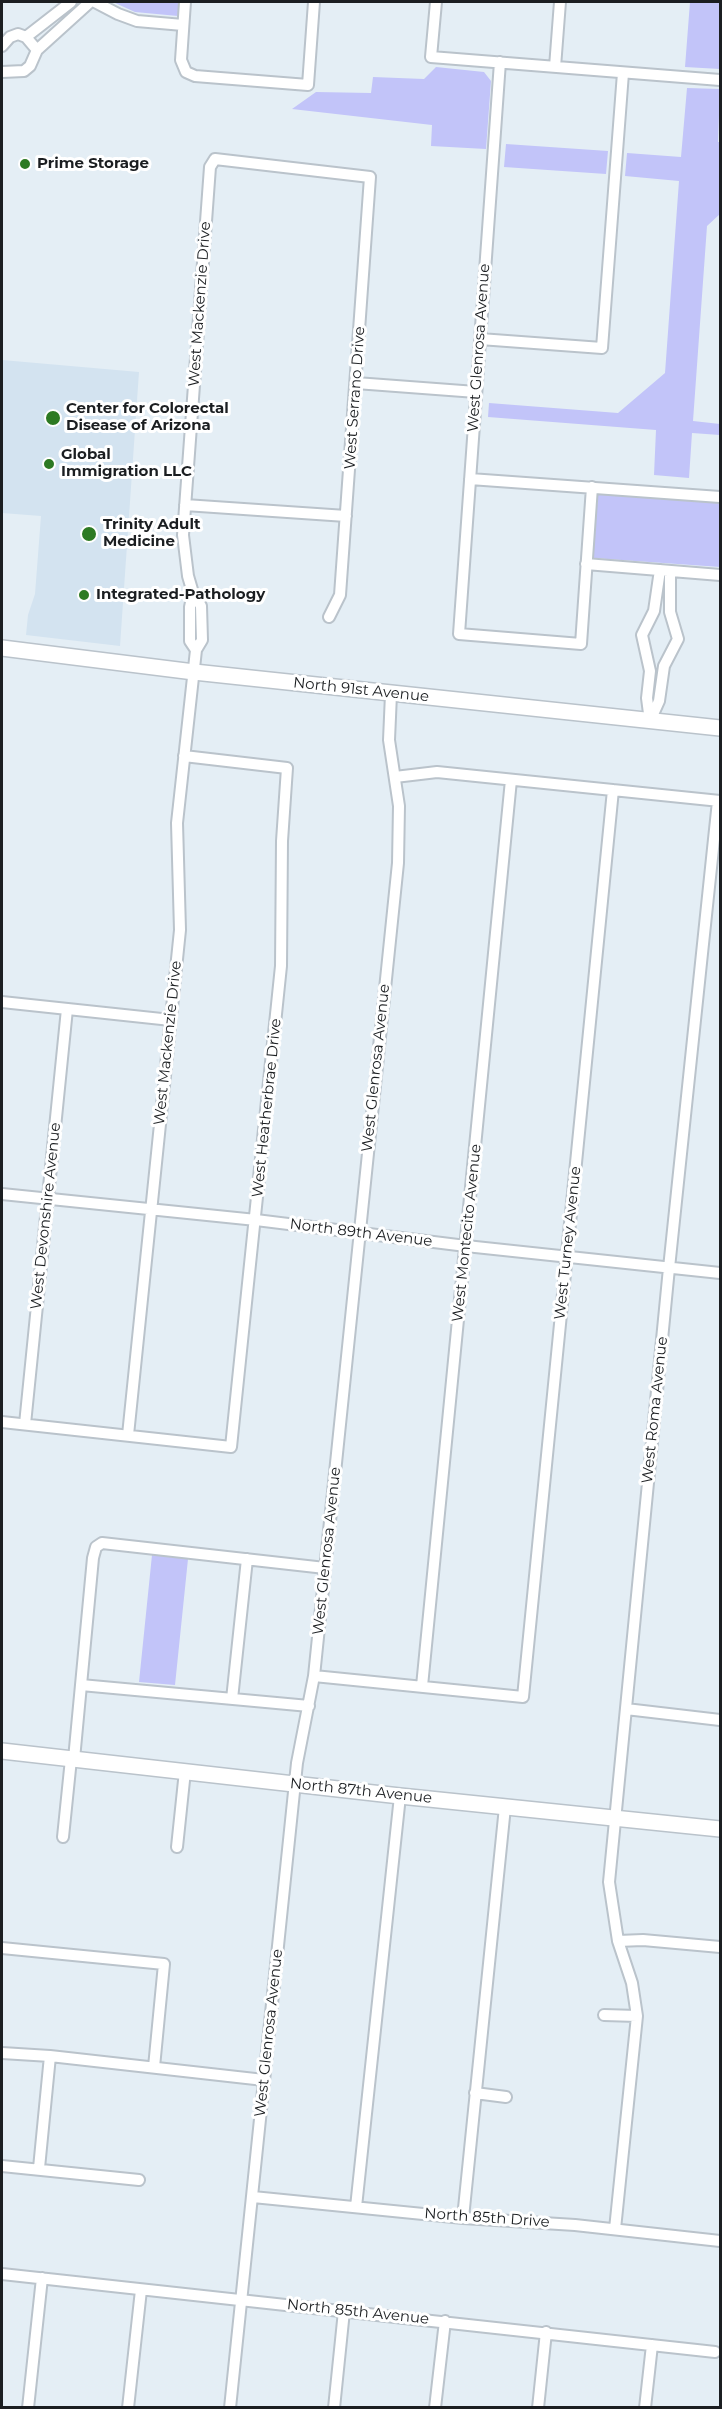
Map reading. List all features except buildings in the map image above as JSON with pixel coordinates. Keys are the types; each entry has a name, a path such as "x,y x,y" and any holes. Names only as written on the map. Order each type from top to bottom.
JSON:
{"main road":[{"name":"North 91st Avenue","path":"2,648 391,694 720,728"},
{"name":"North 87th Avenue","path":"2,1750 400,1796 720,1829"}],"street":[{"path":"26,37 71,2"},
{"path":"2,72 24,71 30,66 37,50 90,2"},
{"path":"95,2 137,21 183,25"},
{"path":"185,2 182,60 186,72 195,76 308,85 314,2"},
{"path":"436,2 431,57 720,80"},
{"path":"555,67 560,2"},
{"path":"2,46 10,37 18,34 26,37 37,50"},
{"name":"West Glenrosa Avenue","path":"500,62 459,634 581,644 586,564"},
{"path":"480,339 602,348 624,73"},
{"name":"West Mackenzie Drive","path":"128,1435 180,930 177,823 196,650 190,641 190,608 193,593 183,535 210,166 215,159 370,177"},
{"name":"West Serrano Drive","path":"329,617 340,595 370,177"},
{"path":"356,383 476,392"},
{"path":"470,479 720,496"},
{"path":"592,487 586,564 720,575"},
{"path":"185,505 346,516"},
{"path":"650,721 659,701 664,666 678,639 672,619 665,571"},
{"path":"650,721 647,698 649,661 642,635 654,611 665,571"},
{"path":"650,619 664,617 672,619"},
{"name":"West Glenrosa Avenue","path":"230,2408 294,1784 314,1676 398,863 400,820 388,740 391,694"},
{"name":"West Heatherbrae Drive","path":"128,1435 231,1446 281,966 282,841 287,768 184,756"},
{"path":"395,777 437,772 719,801"},
{"name":"West Montecito Avenue","path":"422,1686 511,780"},
{"name":"West Turney Avenue","path":"422,1686 523,1697 613,790"},
{"name":"West Roma Avenue","path":"615,2229 637,2016 632,1983 618,1941 609,1882 669,1268 719,801"},
{"path":"2,1002 171,1020"},
{"name":"West Devonshire Avenue","path":"25,1424 67,1009"},
{"name":"North 89th Avenue","path":"2,1194 256,1220 466,1246 720,1273"},
{"path":"2,1422 128,1435"},
{"path":"63,1837 96,1547 102,1543 325,1568"},
{"path":"232,1699 247,1559"},
{"path":"314,1676 422,1686"},
{"path":"81,1685 309,1706"},
{"path":"626,1710 720,1720"},
{"path":"177,1847 185,1771"},
{"path":"356,2207 400,1796"},
{"path":"463,2218 505,1807"},
{"path":"618,1941 643,1940 720,1947"},
{"path":"2,1948 164,1964 154,2067"},
{"path":"604,2015 637,2016"},
{"path":"2,2053 50,2056 264,2080"},
{"path":"39,2168 50,2056"},
{"path":"475,2093 506,2097"},
{"path":"2,2166 139,2180"},
{"name":"North 85th Drive","path":"253,2197 463,2218 507,2219 615,2229 720,2241"},
{"name":"North 85th Avenue","path":"2,2274 715,2352"},
{"path":"28,2408 42,2278"},
{"path":"128,2408 141,2290"},
{"path":"333,2408 344,2311"},
{"path":"435,2408 445,2321"},
{"path":"538,2408 546,2332"},
{"path":"645,2408 652,2345"}],"shaded area":[{"path":"113,2 179,2 178,16 135,12"},
{"path":"690,2 720,2 720,69 685,67"},
{"path":"436,67 484,72 491,81 486,149 431,146 432,125 292,109 316,92 371,93 373,77 424,79"},
{"path":"687,88 720,89 718,142 720,142 720,214 707,226 693,421 720,424 720,435 692,433 689,478 654,475 656,430 488,417 489,403 618,413 665,373 679,181 625,176 627,153 681,157"},
{"path":"506,144 608,151 606,174 504,167"},
{"path":"2,360 139,372 120,646 26,635 28,615 35,594 41,516 2,513"},
{"path":"598,493 720,501 720,567 593,558"},
{"path":"152,1555 188,1559 175,1685 139,1682"}],"place":[{"name":"Prime Storage","path":"25,164"},
{"name":"Center for Colorectal Disease of Arizona","path":"53,418"},
{"name":"Global Immigration LLC","path":"49,464"},
{"name":"Trinity Adult Medicine","path":"89,534"},
{"name":"Integrated-Pathology","path":"84,595"}]}
